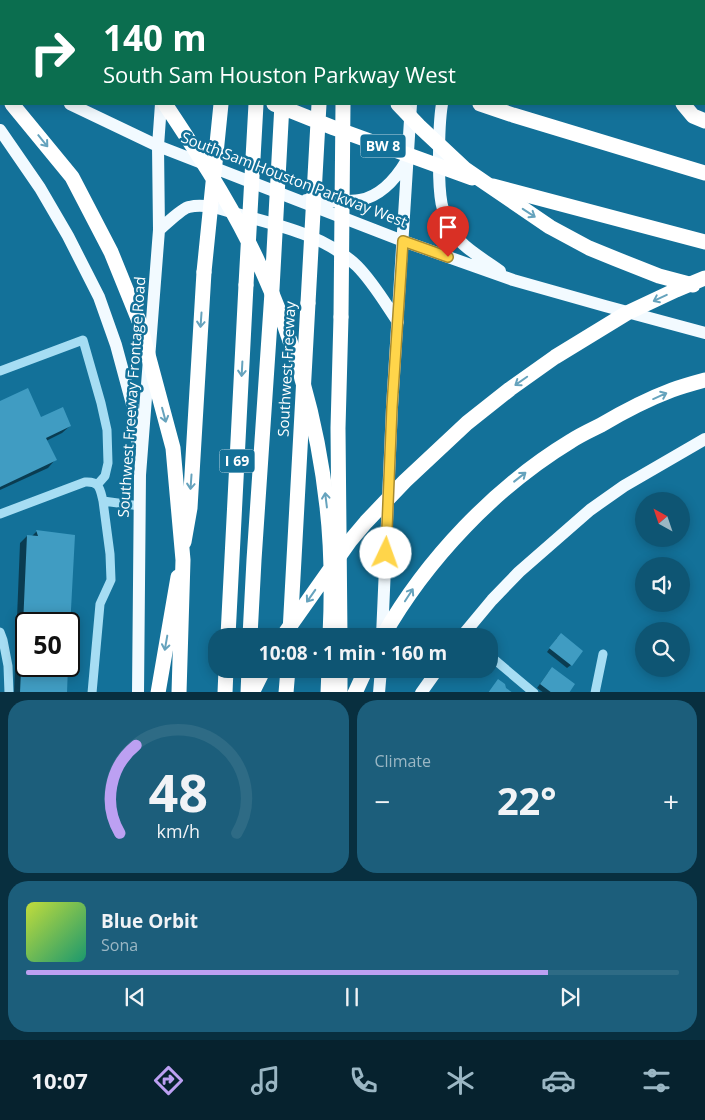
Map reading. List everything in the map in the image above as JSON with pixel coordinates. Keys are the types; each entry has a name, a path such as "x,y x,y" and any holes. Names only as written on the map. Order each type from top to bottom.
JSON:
{"highway":[{"path":"13,105 72,177 111,252 138,321 173,448 183,560 179,692"},
{"path":"164,105 193,146 250,244 275,301 299,370 319,451 327,507 331,573 330,628"},
{"path":"158,692 190,508 204,272 221,105"},
{"name":"I 69","path":"228,628 256,105"},
{"name":"BW 8","path":"276,105 493,186 705,242"},
{"path":"250,628 282,105"},
{"name":"Southwest Freeway","path":"289,628 319,105"},
{"path":"340,628 338,428 343,105"},
{"path":"399,105 418,126 466,169 550,227 616,260 659,276 705,288"},
{"path":"483,105 705,173"},
{"path":"684,105 693,116 705,121"},
{"path":"289,628 350,541 366,522 405,481 467,423 555,357 627,313 705,278"},
{"path":"388,628 413,589 447,546 508,487 542,460 621,413 672,390 705,380"},
{"path":"224,692 225,678"},
{"path":"248,692 249,678"},
{"path":"252,692 259,678"},
{"path":"286,692 287,678"},
{"path":"328,692 329,678"},
{"path":"340,678 340,692"},
{"path":"355,692 362,678"}],"main road":[{"name":"South Sam Houston Parkway West","path":"72,105 158,146 403,241 513,280 705,333"},
{"name":"Southwest Freeway Frontage Road","path":"138,692 140,475 159,230 158,146 163,105"},
{"path":"383,628 392,407 412,105"},
{"path":"442,105 439,124 439,191 448,226 470,250 513,280"},
{"path":"0,130 40,188 68,236 99,297 116,345 133,408 140,475"},
{"path":"298,200 363,199 380,191 390,183 399,174 408,158"},
{"path":"159,230 187,207 207,206 290,228 340,252 357,266 398,322"},
{"path":"469,628 519,572 590,510 624,486 705,439"},
{"path":"379,692 380,678"},
{"path":"421,692 431,678"}],"street":[{"path":"0,372 83,340 97,385 107,430 108,462 105,476 98,485"},
{"path":"0,514 85,482 92,482 98,485 103,501 110,554 110,580 100,604 92,692"},
{"path":"103,501 140,506"},
{"path":"1,638 8,666 9,692"},
{"path":"595,692 603,654"},
{"path":"498,662 534,692"}],"building":[{"path":"28,388 41,417 63,407 71,426 46,438 57,460 0,487 0,401"},
{"path":"36,530 75,535 71,612 24,612 27,535 38,536"},
{"path":"561,633 583,651 572,666 549,648"},
{"path":"552,667 575,684 570,692 551,692 540,684"},
{"path":"21,677 68,677 67,692 20,692"},
{"path":"498,679 512,692 489,692"}],"route":[{"path":"386,553 392,407 403,241 448,257"}]}
